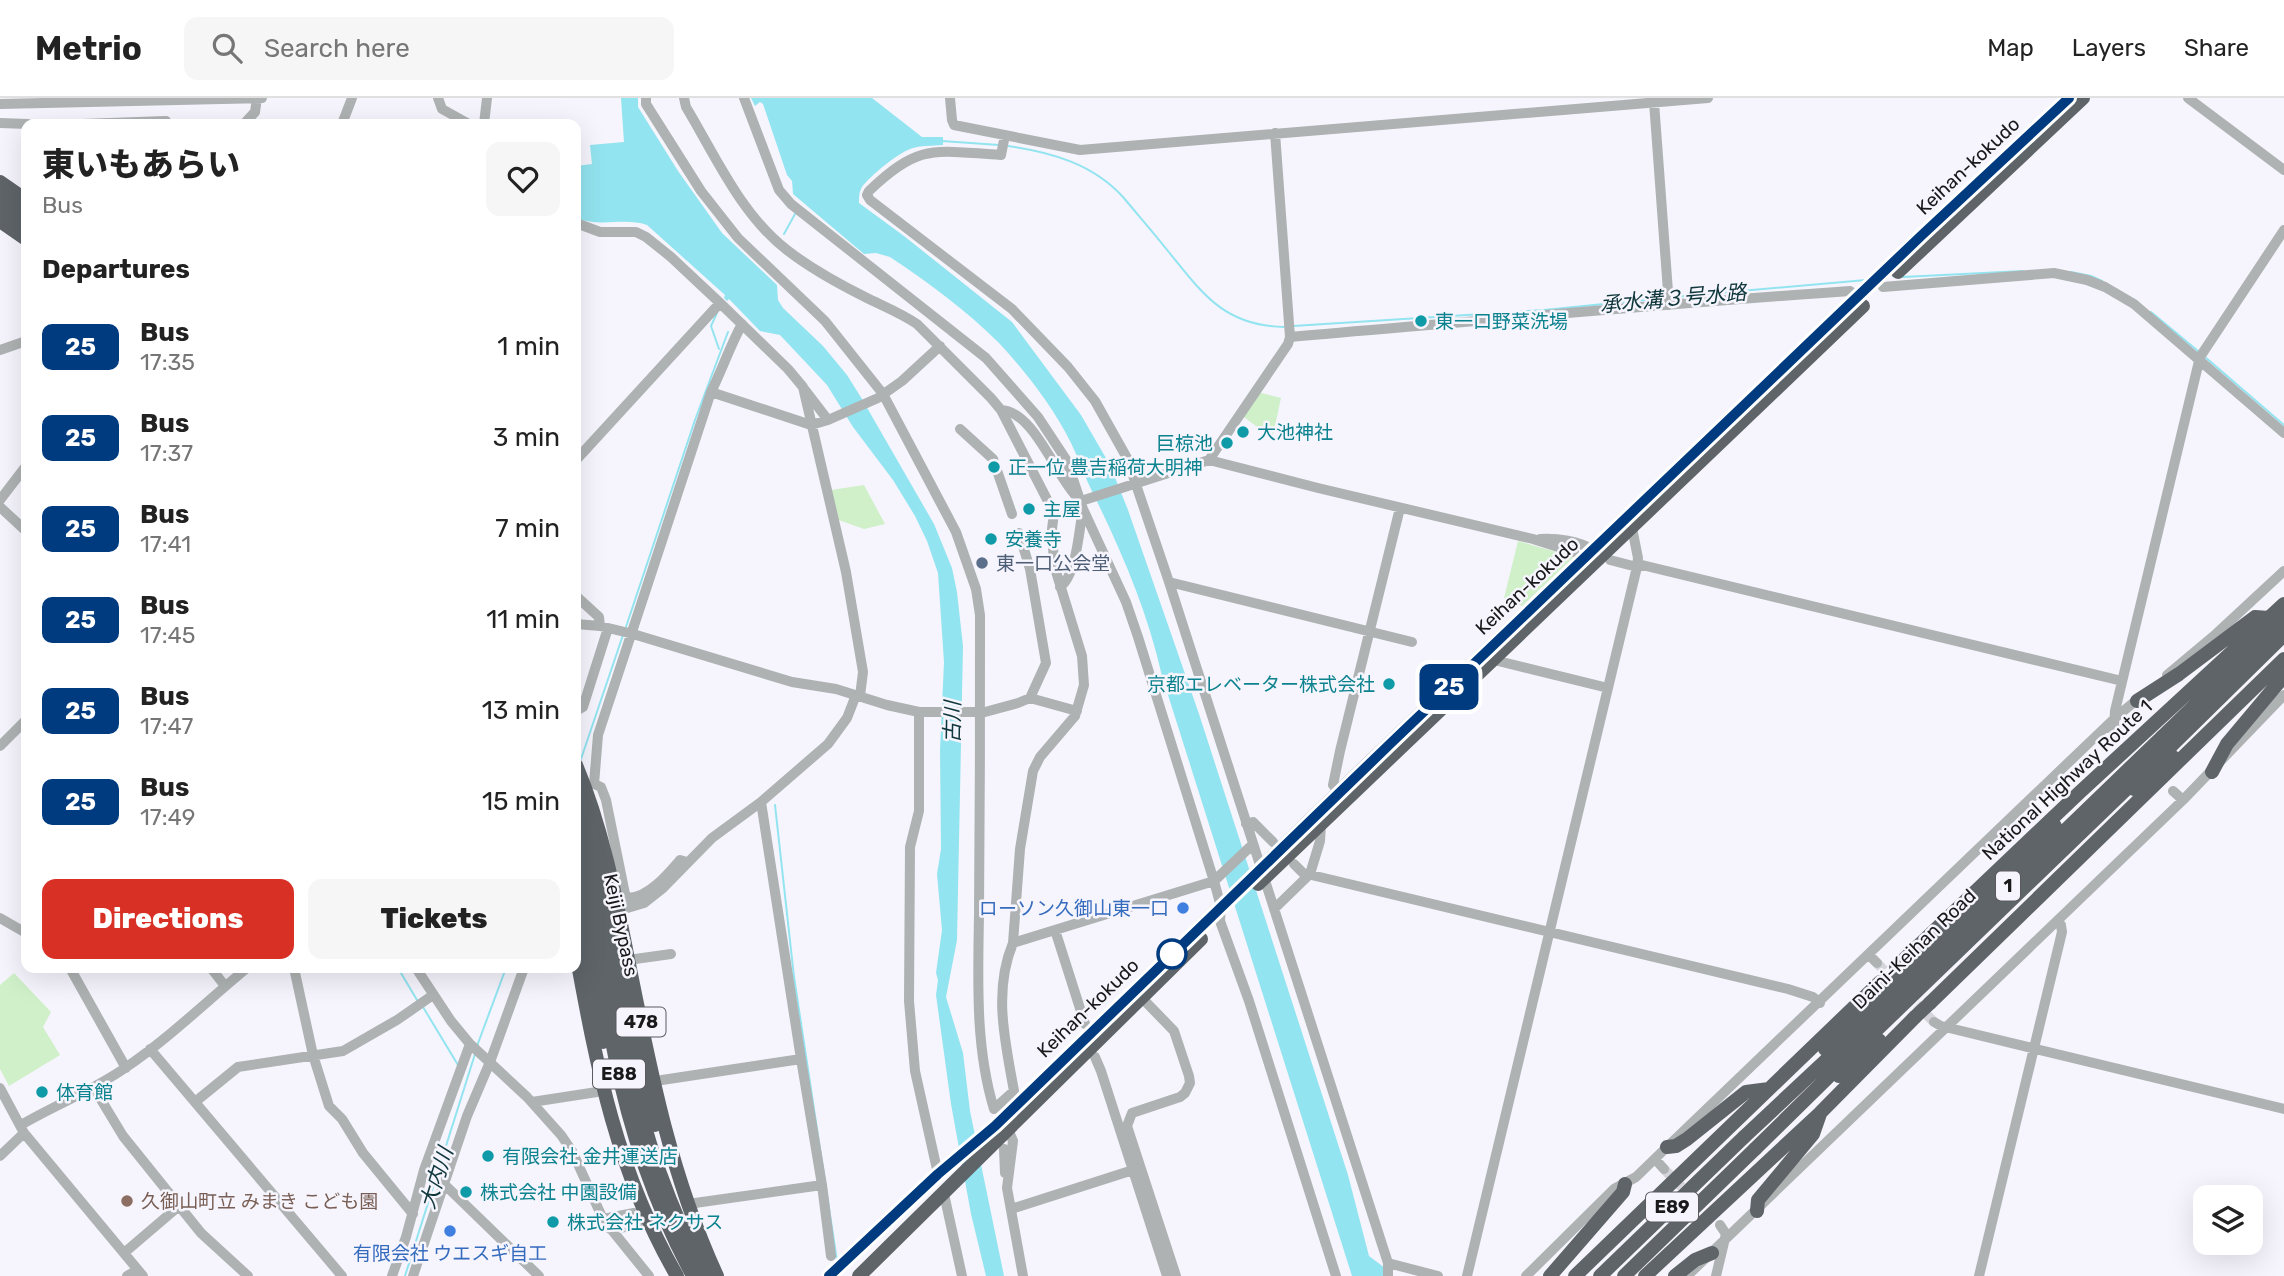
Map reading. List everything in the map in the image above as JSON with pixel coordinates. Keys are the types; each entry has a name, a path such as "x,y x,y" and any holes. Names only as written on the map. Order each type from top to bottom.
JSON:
{"highway":[{"name":"Keihan-kokudo","path":"1897,267 2083,98"},
{"name":"Keihan-kokudo","path":"829,1276 940,1171 1001,1136 1021,1091 1321,824 1494,660 1880,285 2063,101"},
{"path":"0,182 21,197"},
{"path":"0,194 21,209"},
{"path":"0,208 21,223"},
{"path":"0,221 21,236"},
{"name":"Keihan-kokudo","path":"1261,875 1339,792 1858,298 1880,285"},
{"name":"National Highway Route 1","path":"1575,1276 2080,792 2284,604"},
{"path":"2132,704 2179,674 2255,617 2269,618"},
{"name":"Daini-Keihan Road","path":"1624,1276 1755,1149 1858,1039 2284,620"},
{"name":"Daini-Keihan Road","path":"1600,1276 1744,1137 1858,1039 2284,635"},
{"name":"1","path":"1645,1276 1820,1113 1915,1017 2217,727 2284,659"},
{"path":"2212,772 2227,744 2284,676"},
{"path":"1755,1149 1864,1055 2109,810 2195,739 2217,727"},
{"name":"478","path":"581,779 600,832 659,1084 670,1150 717,1276"},
{"path":"1744,1137 1841,1031 2068,814 2080,792"},
{"path":"581,802 600,864 655,1125 663,1152 690,1202"},
{"name":"Keiji Bypass","path":"581,840 596,898 639,1107 670,1200 706,1276"},
{"name":"Keiji Bypass","path":"581,884 627,1108 659,1202 693,1276"},
{"name":"Keihan-kokudo","path":"859,1276 1142,998 1223,911"},
{"path":"581,936 611,1082 652,1221 674,1271"},
{"name":"478","path":"580,973 600,1089 619,1148 652,1221"},
{"path":"1667,1147 1676,1146 1687,1139 1746,1092 1769,1089"},
{"path":"1757,1211 1758,1200 1813,1134 1820,1113"},
{"path":"1550,1276 1623,1192 1625,1184"},
{"path":"1675,1276 1695,1260 1712,1253"}],"street":[{"path":"0,104 260,98 255,113 249,119"},
{"path":"344,119 352,98"},
{"path":"438,98 442,109 461,119"},
{"path":"485,119 487,98"},
{"path":"646,98 646,104 701,191 738,238 825,321 881,396 948,513 962,545 976,589 980,615 977,712 977,972 983,1068 994,1110 1021,1091 1002,1011 1004,974 1013,943 1020,849 1032,771 1040,757 1072,722 1084,685 1084,666 1060,587 1053,551 1054,513 1000,410 917,324 905,315 862,296 782,246 740,198 686,107 684,98"},
{"path":"744,98 779,190 791,204 986,358 1038,417 1066,461 1126,602 1216,879 1249,1001 1336,1276"},
{"path":"950,98 954,124 1005,138 1080,150 1708,98"},
{"path":"2188,98 2284,170"},
{"path":"1654,103 1669,303"},
{"path":"0,124 21,124"},
{"path":"1209,460 1284,352 1290,335 1275,134"},
{"path":"1005,138 1001,155 938,151 922,154 901,163 886,174 867,195 880,208 1012,309 1068,367 1095,401 1127,458 1388,1269 1438,1276"},
{"path":"581,225 600,232 636,232 646,237 671,257 788,369 830,419"},
{"path":"2115,718 2200,359 2284,230"},
{"path":"1880,285 2054,273 2071,275 2105,287 2134,304 2284,433"},
{"path":"1290,335 1669,303 1850,291 1858,298"},
{"path":"581,455 720,303"},
{"path":"687,862 680,860 643,894 628,898 625,894 606,800 601,787 594,784 598,735 711,393 727,360 730,345 742,324"},
{"path":"0,350 21,343"},
{"path":"711,393 811,425 881,396 920,366 940,346"},
{"path":"581,923 644,902 663,888 712,838 761,802 828,744 847,718 858,695 863,672 846,572 803,387"},
{"path":"1000,410 1019,417 1029,426 1069,489 1083,503"},
{"path":"960,429 993,459 1012,514"},
{"path":"1083,503 1209,460 1533,539 1574,552"},
{"path":"0,500 21,473"},
{"path":"1060,587 1066,583 1070,573 1083,503"},
{"path":"0,507 21,526"},
{"path":"1339,792 1333,785 1400,508"},
{"path":"1467,1276 1637,567 1638,558 1632,528"},
{"path":"581,624 606,627 792,682 858,695 921,712 977,712 1018,704 1030,698 1042,674 1046,656 1030,569 1019,533"},
{"path":"1533,539 1550,538 1586,545 1594,550"},
{"path":"1610,560 1637,567 1642,565 2122,681"},
{"path":"1526,1276 1614,1189 1636,1177 1820,1003 1873,959 2105,727 2216,634 2284,571"},
{"path":"1169,582 1412,642"},
{"path":"581,601 606,627"},
{"path":"581,708 606,627"},
{"path":"1494,660 1608,688"},
{"path":"1687,1276 2212,772 2284,695"},
{"path":"1030,698 1077,711"},
{"path":"2117,703 2121,708 2132,704"},
{"path":"921,712 919,811 910,847 909,1002 915,1071 940,1171"},
{"path":"0,746 21,725"},
{"path":"2173,791 2183,800"},
{"path":"761,802 831,1256"},
{"path":"1245,824 1253,822 1273,842"},
{"path":"1274,909 1310,874 1320,841 1321,824"},
{"path":"1013,943 1216,879 1252,847"},
{"path":"1294,864 1303,873 1788,989 1813,997 1820,1003"},
{"path":"0,918 21,930"},
{"path":"1979,1276 2062,932 2057,921"},
{"path":"1055,930 1086,1024"},
{"path":"628,960 671,954"},
{"path":"73,973 126,1068"},
{"path":"215,973 225,986"},
{"path":"0,1156 22,1129 55,1105 94,1088 126,1068 241,973"},
{"path":"295,973 313,1055 329,1106 342,1119 363,1153 413,1214"},
{"path":"419,973 470,1044 532,1102 572,1151 603,1219 649,1276"},
{"path":"414,1276 467,1116 522,973"},
{"path":"195,1102 238,1067 343,1051 397,1020 433,995"},
{"path":"1142,998 1174,1031 1189,1076 1188,1088 1180,1097 1132,1113 1127,1126 1176,1276"},
{"path":"1938,1036 1934,1022 2284,1109"},
{"path":"392,1276 413,1214 424,1170 470,1044"},
{"path":"150,1049 342,1276"},
{"path":"1095,1057 1167,1276"},
{"path":"659,1084 694,1082 694,1076 801,1059"},
{"path":"983,1062 988,1066 995,1105"},
{"path":"0,1088 22,1129 140,1273 127,1276"},
{"path":"94,1088 123,1136 179,1206 209,1242 248,1276"},
{"path":"532,1102 566,1097 565,1090 600,1089"},
{"path":"1007,1188 1013,1141 1001,1136 1004,1181 1023,1276"},
{"path":"1654,1159 1664,1168"},
{"path":"1011,1209 1133,1170"},
{"path":"690,1202 720,1195 724,1199 813,1184 822,1185"},
{"path":"445,1185 539,1276"},
{"path":"946,1192 962,1276"},
{"path":"124,1253 179,1206"},
{"path":"603,1219 634,1213"},
{"path":"610,1228 652,1221"},
{"path":"1716,1276 1726,1234 1722,1228 1729,1232 1736,1231"}],"green space":[{"path":"1258,392 1281,398 1273,435 1241,415"},
{"path":"864,485 885,524 864,529 836,519 831,490"},
{"path":"1518,541 1574,557 1522,606 1504,598"},
{"path":"14,973 51,1012 43,1027 60,1055 9,1086 0,1069 0,985"}],"water":[{"name":"古川","path":"621,98 638,98 638,107 678,171 722,233 777,285 778,300 783,308 823,346 847,375 934,524 952,568 963,646 957,940 946,997 963,1053 970,1111 1004,1276 986,1276 971,1214 951,1104 936,995 942,930 937,874 941,849 940,750 944,662 938,573 915,516 893,480 853,427 827,385 780,335 760,331 729,299 727,301 724,298 725,295 647,225 581,220 581,165 592,164 590,145 624,142"},
{"path":"751,98 872,98 922,137 943,137 943,145 910,149 884,166 862,187 859,203 1012,322 1081,415 1110,465 1199,714 1348,1175 1369,1256 1385,1268 1383,1276 1352,1276 1141,603 1074,448 1047,403 1019,366 974,319 890,257 876,253 864,254 793,194 792,181 787,175 763,104 760,102 755,106"}],"waterway":[{"name":"承水溝３号水路","path":"942,141 999,145"},
{"name":"承水溝３号水路","path":"1008,146 1055,156 1098,176 1123,197 1192,280 1216,304 1245,321 1284,327"},
{"path":"784,234 795,214"},
{"name":"承水溝３号水路","path":"1903,277 2023,271"},
{"name":"承水溝３号水路","path":"2071,272 2102,281"},
{"name":"承水溝３号水路","path":"1673,297 1866,280"},
{"name":"承水溝３号水路","path":"1293,326 1544,310 1664,298"},
{"name":"承水溝３号水路","path":"2151,312 2198,351"},
{"path":"717,313 711,326 719,349"},
{"path":"626,627 695,420 728,332"},
{"name":"承水溝３号水路","path":"2205,357 2284,425"},
{"path":"581,759 623,635"},
{"path":"775,805 794,977 837,1261"},
{"path":"401,973 417,1000"},
{"path":"477,1046 504,973"},
{"path":"423,1007 458,1065"},
{"name":"大内川","path":"405,1276 475,1054"}],"tunnel":[{"path":"2116,731 2134,750"},
{"path":"1877,963 1896,983"},
{"path":"1906,994 1934,1022"},
{"path":"1664,1169 1714,1220"}],"bus line":[{"name":"25","path":"829,1276 938,1174 995,1126 1391,743 2069,98"}],"place":[{"name":"東一口野菜洗場","path":"1421,321"},
{"name":"大池神社","path":"1243,432"},
{"name":"巨椋池","path":"1227,443"},
{"name":"正一位 豊吉稲荷大明神","path":"994,467"},
{"name":"主屋","path":"1029,509"},
{"name":"安養寺","path":"991,539"},
{"name":"東一口公会堂","path":"982,563"},
{"name":"京都エレベーター株式会社","path":"1389,684"},
{"name":"ローソン久御山東一口","path":"1183,908"},
{"name":"体育館","path":"42,1092"},
{"name":"有限会社 金井運送店","path":"488,1156"},
{"name":"株式会社 中園設備","path":"466,1192"},
{"name":"久御山町立 みまき こども園","path":"127,1201"},
{"name":"株式会社 ネクサス","path":"553,1222"},
{"name":"有限会社 ウエスギ自工","path":"450,1231"}]}
